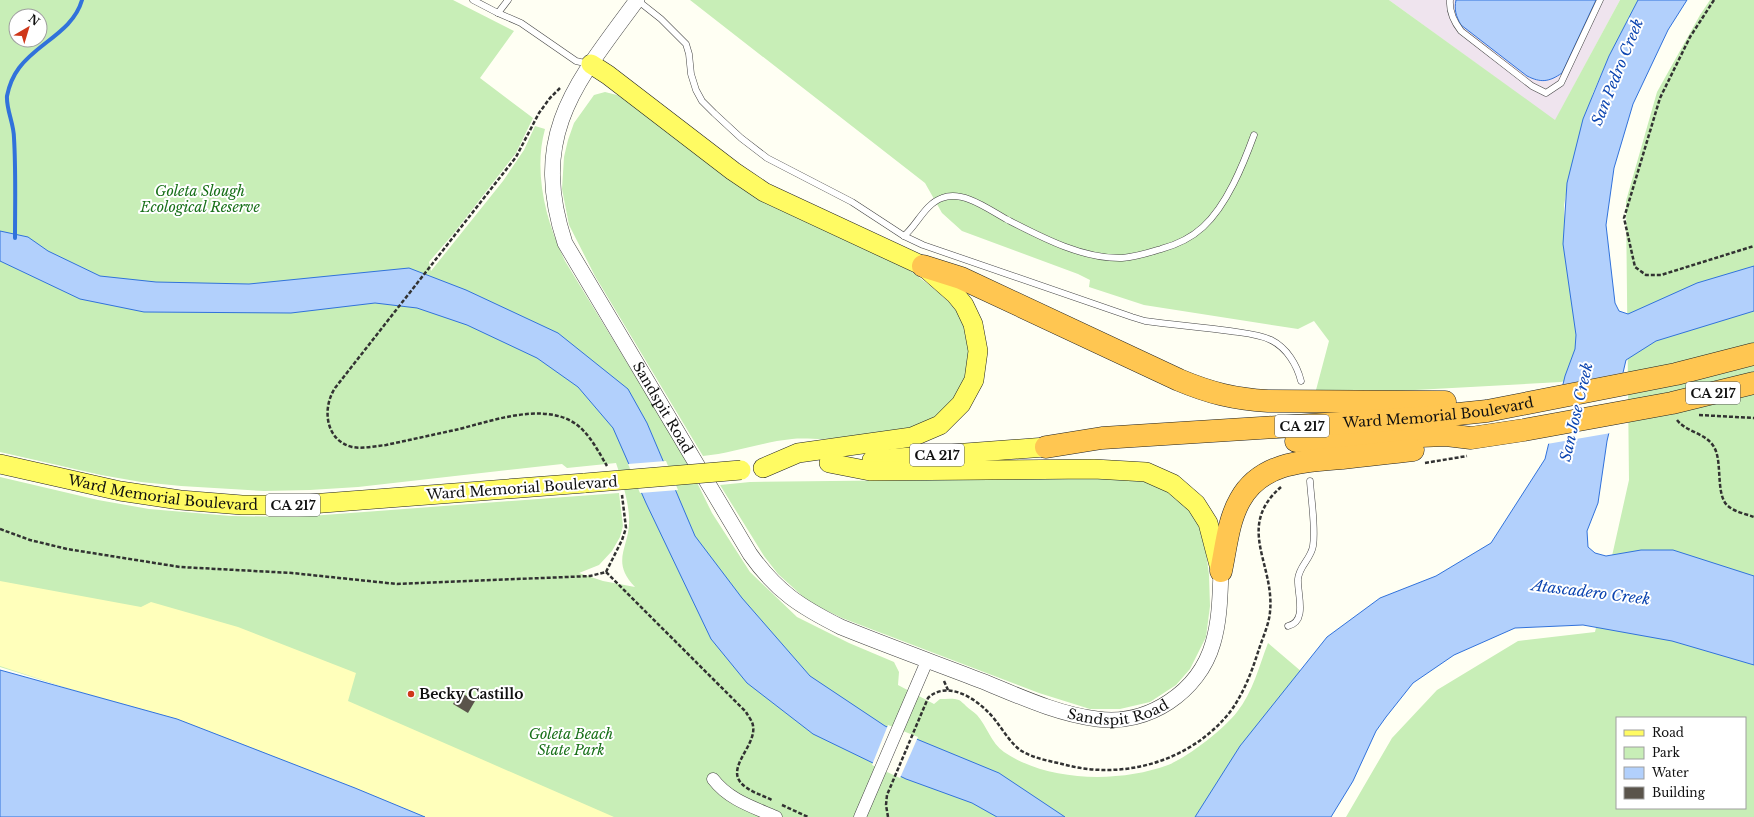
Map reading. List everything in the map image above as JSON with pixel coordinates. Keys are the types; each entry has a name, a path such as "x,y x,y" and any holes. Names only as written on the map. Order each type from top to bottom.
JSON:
{"highway":[{"path":"923,266 961,278 1196,388 1228,397 1262,400 1400,403 1556,397"},
{"name":"Ward Memorial Boulevard","path":"1046,447 1102,438 1419,418 1503,408 1676,374 1754,354"},
{"name":"Ward Memorial Boulevard","path":"1046,447 1108,448 1446,435 1471,438 1543,427 1677,413 1754,383"},
{"path":"1221,571 1231,527 1239,501 1255,481 1271,471 1303,462 1447,446 1471,438"}],"main road":[{"path":"591,64 608,75 733,171 764,192 923,266 955,294 964,304 973,324 978,342 978,363 971,388 961,404 940,425 923,434 902,439 798,453 763,468"},
{"name":"Ward Memorial Boulevard","path":"0,464 120,491 180,500 242,505 297,505 1046,447"},
{"path":"828,463 870,471 1094,469 1146,472 1173,484 1196,504 1208,523 1221,571"}],"street":[{"name":"Sandspit Road","path":"637,0 575,88 564,113 555,142 552,164 552,187 557,217 565,243 750,554 765,575 792,599 812,612 841,627 1071,714 1093,719 1110,720 1142,715 1170,702 1194,679 1204,665 1211,649 1216,630 1219,617 1221,571"},
{"path":"860,817 927,660"},
{"path":"713,779 722,790 734,799 776,817"}],"lane":[{"path":"473,0 521,23 576,61 591,64"},
{"path":"498,13 508,0"},
{"path":"637,0 670,27 686,44 689,54 691,74 696,90 702,101 727,126 767,158 852,202 904,236 923,245 1132,318 1240,333 1270,340 1282,348 1291,359 1302,381"},
{"path":"1450,0 1449,6 1454,21 1461,31 1532,86 1546,93 1562,83 1600,0"},
{"path":"904,236 935,202 942,198 950,197 963,198 976,203 1042,236 1084,253 1109,258 1123,258 1151,252 1180,242 1193,235 1204,226 1213,215 1234,181 1254,135"},
{"path":"1288,626 1295,623 1300,615 1298,577 1301,569 1309,558 1314,545 1310,481"}],"path":[{"path":"1714,0 1690,37 1660,98 1624,218 1636,267 1646,275 1661,275 1754,246"},
{"path":"564,84 550,98 539,113 519,154 340,382 330,397 327,417 331,431 336,438 352,447 366,448 386,445 489,421 526,414 543,413 560,417 576,424 588,437 609,469"},
{"path":"1677,413 1678,421 1708,440 1718,453 1720,486 1726,504 1754,518"},
{"path":"1697,415 1754,418"},
{"path":"0,530 30,540 67,549 180,568 292,573 397,584 590,576 606,572 622,540 626,528 622,493"},
{"path":"606,572 746,712 753,726 753,737 739,763 737,772 739,780 746,788 773,801"},
{"path":"888,817 886,805 887,796 928,698 936,693"},
{"path":"780,804 808,817"}],"shaded area":[{"path":"1389,0 1620,0 1555,121"}],"green space":[{"path":"0,0 453,0 514,31 480,78 533,118 516,153 454,233 429,262 431,271 503,181 524,150 535,126 545,129 540,162 543,196 552,230 565,261 685,458 712,513 750,572 797,617 849,643 894,662 899,672 898,685 934,704 940,699 960,700 977,715 992,739 1004,752 1022,762 1041,769 1062,774 1106,777 1128,775 1149,771 1168,765 1185,756 1224,726 1243,704 1255,679 1268,643 1329,695 1257,817 425,817 355,788 177,719 0,667 0,477 98,500 149,509 231,516 297,517 619,493 623,526 620,537 612,551 599,565 579,573 603,581 635,587 623,569 622,561 629,528 629,517 626,497 616,463 567,468 562,464 358,487 310,490 264,491 181,486 141,482 101,475 0,452"},
{"path":"690,0 1389,0 1555,120 1620,0 1640,0 1609,57 1593,93 1569,179 1564,205 1565,247 1581,328 1568,380 1561,382 1378,392 1316,390 1329,341 1314,321 1298,329 1144,305 1089,287 1090,280 1078,274 962,231 942,213 925,183"},
{"path":"1710,0 1754,0 1754,817 1346,817 1392,738 1437,690 1518,641 1595,632 1629,480 1626,201 1657,92"},
{"path":"605,92 617,95 915,274 952,305 961,318 967,334 970,350 968,366 963,382 955,396 944,409 931,419 909,428 840,438 781,440 703,456 595,276 569,225 562,189 564,157 568,140 574,123 594,95"},
{"path":"1108,478 1138,479 1163,487 1185,504 1198,524 1205,545 1209,575 1210,606 1206,637 1190,669 1176,685 1150,702 1120,709 1090,709 1039,693 842,618 809,602 778,574 764,556 720,485 750,482"}],"sand":[{"path":"0,581 141,607 151,602 238,627 356,673 348,701 614,817 425,817 355,788 177,719 64,687 0,666"}],"water":[{"path":"1456,0 1596,0 1562,73 1549,80 1537,80 1527,76 1461,25 1456,13"},
{"path":"1638,0 1687,0 1668,30 1633,104 1614,168 1606,225 1615,303 1619,311 1628,314 1697,283 1754,266 1754,311 1656,341 1626,360 1607,441 1598,503 1587,531 1588,547 1595,553 1606,556 1641,550 1673,550 1754,576 1754,665 1672,641 1583,625 1515,628 1454,655 1413,683 1376,731 1353,781 1331,817 1195,817 1240,746 1327,637 1380,598 1436,576 1491,543 1545,459 1565,376 1575,349 1576,335 1563,244 1567,183 1583,119 1609,56"},
{"path":"0,231 28,237 48,251 100,276 156,282 249,284 409,268 466,290 558,333 628,389 647,423 695,536 742,598 810,676 885,726 999,773 1065,817 997,817 972,803 906,779 813,734 747,683 711,639 646,503 613,428 578,387 537,358 467,325 417,308 375,303 291,313 144,312 80,299 0,261"},
{"path":"0,670 177,719 355,788 425,817 0,817"}],"pier":[{"path":"1626,372 1611,433 1547,444 1561,385"},
{"path":"666,461 678,490 640,493 628,464"},
{"path":"888,725 918,737 900,778 872,765"}],"building":[{"path":"460,692 475,701 468,713 453,704"}],"waterway":[{"path":"15,238 15,150 14,133 7,96 13,78 19,68 35,51 54,37 71,21 82,0"}],"place":[{"name":"Becky Castillo","path":"411,694"}],"water label":[{"name":"San Pedro Creek","path":"1617,72"},
{"name":"San Jose Creek","path":"1576,412"},
{"name":"Atascadero Creek","path":"1591,592"}],"park label":[{"name":"Goleta Slough Ecological Reserve","path":"200,200"},
{"name":"Goleta Beach State Park","path":"571,742"}]}
